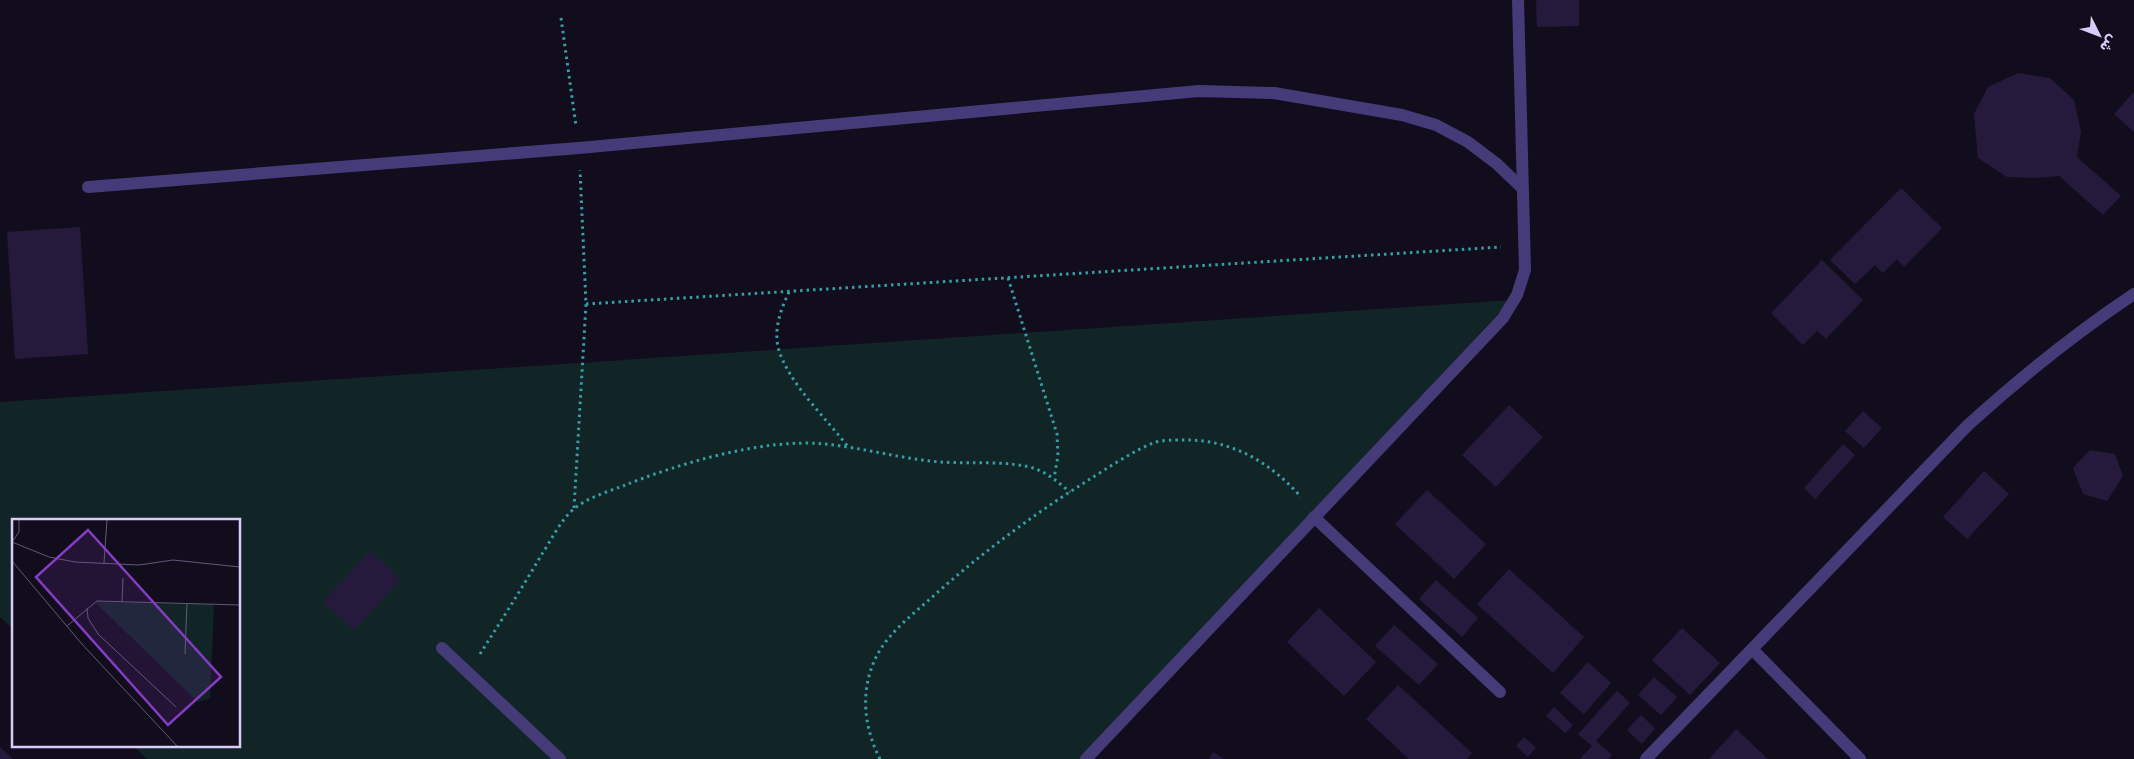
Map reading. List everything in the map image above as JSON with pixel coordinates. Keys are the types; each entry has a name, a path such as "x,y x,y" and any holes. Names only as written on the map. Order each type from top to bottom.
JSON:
{"lane":[{"path":"1086,759 1503,318 1517,295 1525,270 1521,187 1518,0"},
{"path":"88,187 579,148 1199,91 1236,90 1274,93 1402,115 1436,126 1468,142 1497,164 1521,187"},
{"path":"1646,759 1968,425 2023,375 2067,341 2134,294"},
{"path":"1314,517 1500,692"},
{"path":"442,648 560,759"},
{"path":"1752,650 1860,759"}],"path":[{"path":"561,18 579,148 586,304 574,508"},
{"path":"586,304 1524,246"},
{"path":"1008,278 1057,434 1058,456 1054,478"},
{"path":"789,292 779,319 778,347 795,381 849,448"},
{"path":"880,759 870,740 864,709 868,677 881,648 902,624 971,562 1015,529 1070,492 1154,443 1182,440 1211,441 1238,450 1264,462 1286,480 1302,498 1314,517"},
{"path":"468,673 554,536 574,508 593,497 647,476 759,447 824,444 906,458 1035,468 1054,478 1070,492"}],"green space":[{"path":"1511,300 1081,759 147,759 133,746 240,746 240,519 12,519 12,628 0,617 0,402"}],"building":[{"path":"1536,0 1579,0 1579,26 1537,27"},
{"path":"2018,73 2050,78 2074,100 2081,132 2077,157 2121,196 2103,215 2059,176 2036,178 2007,177 1978,158 1974,114 1988,87"},
{"path":"2134,92 2134,132 2114,114"},
{"path":"1901,188 1942,228 1904,267 1897,259 1883,273 1875,265 1855,284 1830,260"},
{"path":"80,227 88,354 15,359 7,232"},
{"path":"1822,260 1863,300 1826,339 1817,331 1803,345 1771,313"},
{"path":"1509,405 1543,437 1496,487 1462,455"},
{"path":"1863,411 1882,428 1864,448 1845,431"},
{"path":"1843,444 1855,455 1815,499 1804,488"},
{"path":"2090,450 2115,454 2123,476 2107,501 2083,494 2073,468"},
{"path":"1984,471 2009,494 1967,539 1943,517"},
{"path":"1427,490 1486,544 1454,579 1395,524"},
{"path":"370,551 401,579 354,630 323,602"},
{"path":"1509,569 1584,637 1553,673 1477,604"},
{"path":"1436,580 1478,618 1462,637 1419,599"},
{"path":"1319,608 1376,662 1344,696 1287,642"},
{"path":"1394,625 1438,664 1419,685 1375,646"},
{"path":"1682,628 1720,663 1690,695 1652,660"},
{"path":"1588,662 1611,683 1584,714 1560,693"},
{"path":"1654,677 1677,697 1661,715 1638,695"},
{"path":"1398,685 1472,753 1467,759 1409,759 1366,719"},
{"path":"1617,691 1630,703 1596,741 1612,755 1608,759 1580,759 1592,746 1578,734"},
{"path":"1554,707 1573,725 1565,733 1546,716"},
{"path":"1641,715 1655,728 1642,744 1627,730"},
{"path":"1736,729 1768,759 1709,759"},
{"path":"1524,737 1536,748 1528,757 1516,746"},
{"path":"0,747 13,759 0,759"},
{"path":"1213,752 1224,759 1209,759"}]}
